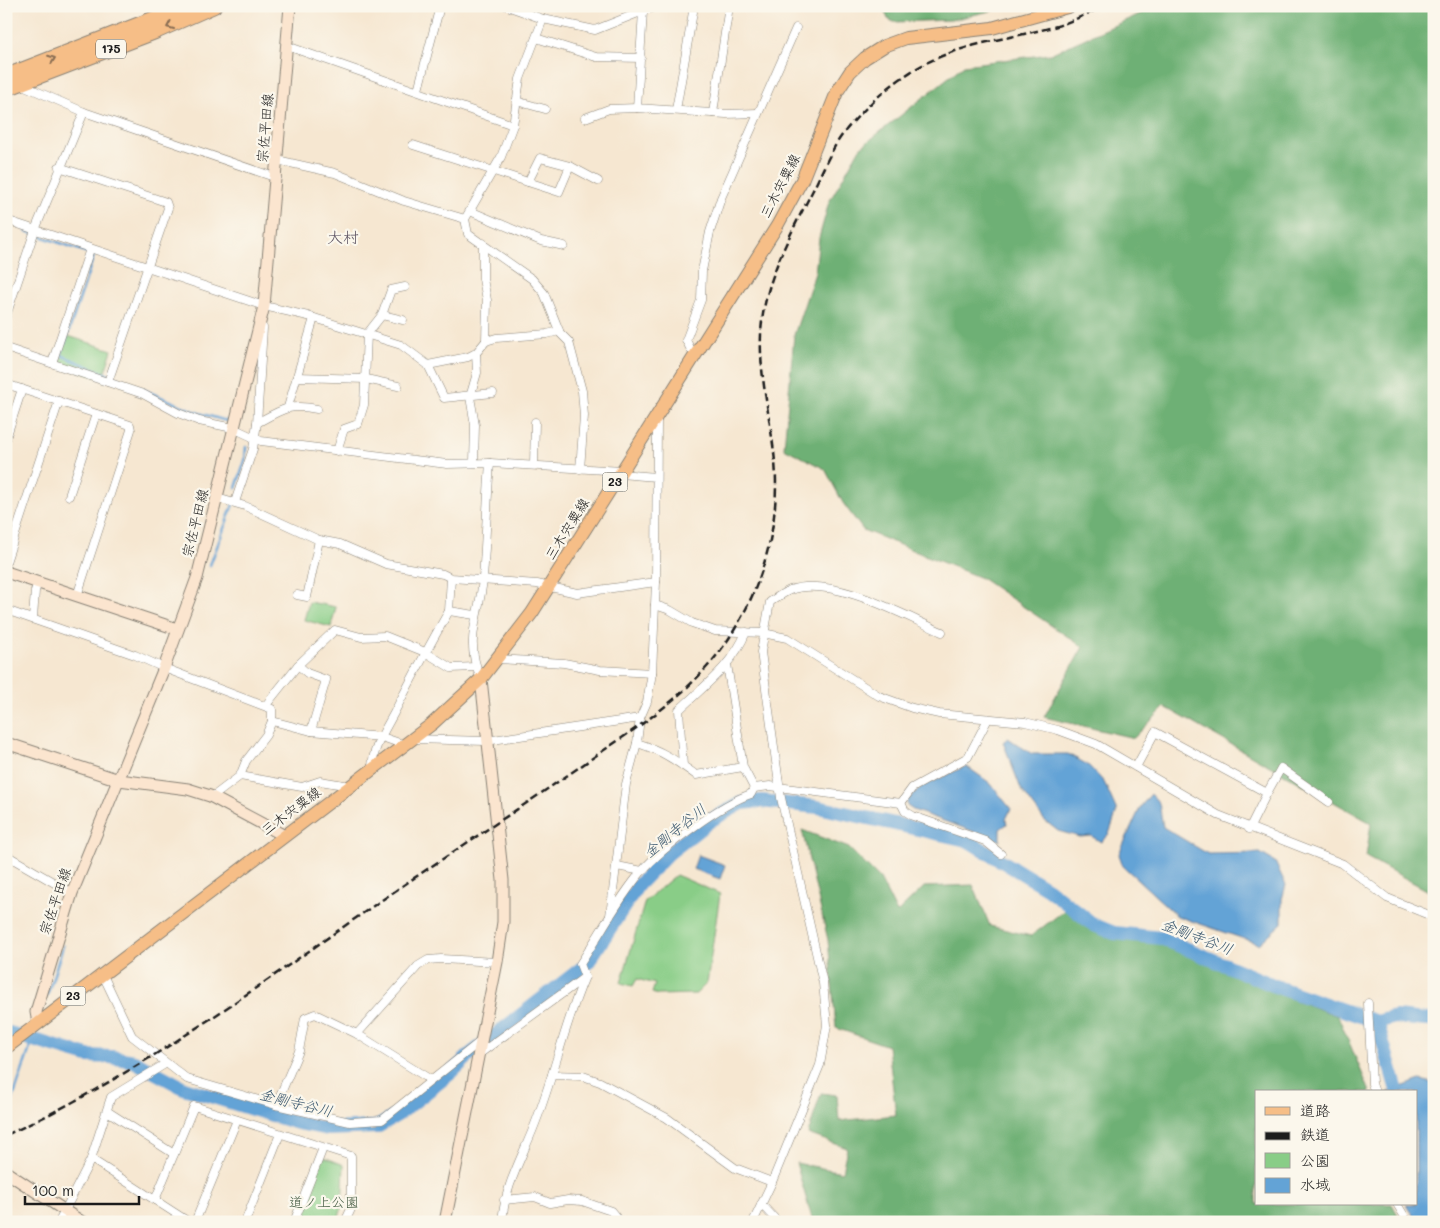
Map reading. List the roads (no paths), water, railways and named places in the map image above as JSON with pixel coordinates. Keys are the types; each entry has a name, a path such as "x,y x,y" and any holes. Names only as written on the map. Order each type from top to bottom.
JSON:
{"highway":[{"name":"175","path":"6,76 186,6"},
{"name":"175","path":"13,86 155,32 214,6"}],"main road":[{"name":"三木宍粟線","path":"8,1047 283,835 409,742 481,679 498,659 549,586 657,418 790,204 837,92 850,72 884,46 906,38 992,28 1071,6"}],"street":[{"name":"宗佐平田線","path":"36,1025 36,1012 72,892 164,668 197,578 217,498 264,306 290,6"},
{"path":"418,90 440,6"},
{"path":"506,6 543,19 595,30 658,6"},
{"path":"676,110 692,12 691,6"},
{"path":"713,113 729,6"},
{"path":"637,108 643,11"},
{"path":"543,19 520,79 513,125 501,157 465,219 468,234 532,280 544,293 559,331 571,349 582,391 584,416 580,469"},
{"path":"696,354 691,350 686,340 701,300 702,271 710,232 721,198 796,28"},
{"path":"536,38 596,57 641,58"},
{"path":"287,46 418,90 513,125"},
{"path":"13,86 276,178"},
{"path":"516,101 545,109"},
{"path":"584,118 608,109 637,108 713,113 758,113"},
{"path":"6,316 59,167 84,112"},
{"path":"413,144 492,172 560,192 570,166"},
{"path":"528,182 540,158 570,166 598,181"},
{"path":"277,160 335,172 404,201 465,219"},
{"path":"59,167 166,202 168,208 108,382"},
{"path":"470,211 541,241 564,246"},
{"path":"6,220 264,306 314,318 401,346 428,364 444,398 470,397 494,393"},
{"path":"483,243 486,342"},
{"path":"52,363 90,249"},
{"path":"337,451 344,429 358,424 364,404 367,334 382,315 391,290 405,287"},
{"path":"236,502 255,438 264,306"},
{"path":"382,315 403,320"},
{"path":"288,406 314,318"},
{"path":"428,364 476,353 486,342 496,338 547,334 559,331"},
{"path":"6,348 143,394 185,416 233,428 261,441 447,464 474,462 580,469 656,477"},
{"path":"474,462 475,425 470,397 477,373 476,353"},
{"path":"297,377 366,379 398,386"},
{"path":"6,384 130,425 132,430 77,596"},
{"path":"6,438 22,389"},
{"path":"6,562 59,401"},
{"path":"257,423 288,406 317,409"},
{"path":"69,496 96,414"},
{"path":"610,918 626,784 637,744 640,718 647,702 652,673 656,582 657,418"},
{"path":"534,466 535,422"},
{"path":"445,1222 498,962 503,922 503,880 486,741 481,679 475,666 472,650 475,616 479,607 483,580 490,463"},
{"path":"217,498 236,502 319,540 340,544 386,564 443,574 451,578 549,586 578,593 592,593 656,582"},
{"path":"297,596 307,597 319,540"},
{"path":"6,572 177,629"},
{"path":"372,769 372,759 382,737 425,652 449,611 451,578"},
{"path":"33,618 35,591 38,582"},
{"path":"753,1222 772,1182 820,1065 827,1025 823,983 780,789 761,652 770,602 789,590 832,588 855,594 942,632"},
{"path":"655,605 670,610 692,623 715,631 763,633 787,638 879,696 896,702 939,714 1025,722 1058,730 1096,744 1218,815 1249,829 1343,864 1387,898 1434,917"},
{"path":"6,610 135,654 164,668 266,705 272,709 272,721 266,735 246,760 240,776 215,795 210,796"},
{"path":"449,611 475,616"},
{"path":"266,705 298,665 335,630 361,637 385,636 425,652 451,668 475,666"},
{"path":"683,766 679,710 726,664 742,642 746,632"},
{"path":"498,659 564,663 600,670 652,673"},
{"path":"726,664 743,767 754,788"},
{"path":"298,665 307,673 326,680 311,731"},
{"path":"272,721 311,731 382,737 409,742 486,741 640,718"},
{"path":"901,803 912,788 968,758 988,719"},
{"path":"1136,767 1155,732 1267,793"},
{"path":"6,743 119,780 188,789 210,796 283,835"},
{"path":"637,744 654,748 678,760 696,775 743,767"},
{"path":"1249,829 1281,768 1329,802"},
{"path":"240,776 302,787 320,781 350,786"},
{"path":"754,788 770,786 780,789 901,803"},
{"path":"502,1222 504,1200 552,1075 568,1016 585,977 580,964 642,871 699,824 737,799 751,794 754,788"},
{"path":"901,803 905,811 913,816 985,841 1001,854"},
{"path":"6,855 72,892"},
{"path":"616,866 642,871"},
{"path":"357,1034 418,966 428,960 498,962"},
{"path":"102,973 132,1036 165,1064 187,1079 276,1105 350,1122 382,1120 482,1040"},
{"path":"479,1054 585,977"},
{"path":"1368,1003 1372,1084 1374,1090"},
{"path":"276,1105 299,1051 305,1018 316,1014 357,1034 431,1080"},
{"path":"59,1222 66,1212 92,1159 111,1097 165,1064"},
{"path":"552,1075 583,1076 608,1085 667,1118 735,1168 772,1182"},
{"path":"155,1200 194,1106 351,1156 351,1209 345,1222"},
{"path":"107,1111 174,1154"},
{"path":"195,1222 237,1120"},
{"path":"245,1222 280,1134"},
{"path":"294,1222 323,1148"},
{"path":"92,1159 189,1222"},
{"path":"6,1172 82,1222"},
{"path":"504,1200 535,1197 550,1203 568,1200 582,1201 610,1211 620,1222"},
{"path":"761,1204 778,1222"},
{"path":"1398,1206 1408,1222"}],"water":[{"path":"1008,738 1032,754 1068,754 1088,765 1104,782 1117,811 1109,834 1101,842 1091,836 1080,837 1058,831 1044,820 1021,789 1003,742"},
{"path":"966,766 990,783 1011,809 1006,819 1007,824 1000,829 1000,841 913,810 907,806 907,800 921,787"},
{"path":"1151,794 1159,803 1163,827 1208,854 1260,853 1275,862 1286,885 1282,899 1282,923 1259,944 1177,916 1122,865 1119,854 1141,806"},
{"path":"698,855 725,865 720,879 693,869"},
{"path":"1420,1080 1434,1083 1434,1222 1417,1222 1407,1206 1418,1206 1418,1090 1393,1090"}],"waterway":[{"path":"26,231 94,255 61,355 199,413 230,422"},
{"path":"236,488 245,461 246,447"},
{"path":"210,565 233,505"},
{"name":"金剛寺谷川","path":"6,1032 88,1056 134,1061 184,1088 298,1123 328,1129 377,1127 399,1114 452,1072 472,1053 587,964 638,885 669,853 711,820 742,803 761,801 818,807 967,840 1048,889 1094,925 1114,933 1161,938 1280,988 1377,1022 1395,1017 1434,1019"},
{"path":"47,996 63,946"},
{"path":"1377,1022 1396,1087"},
{"path":"6,1119 35,1033"}],"railway":[{"path":"6,1135 115,1079 218,1014 420,874 632,731 690,685 722,648 736,627 755,589 768,548 773,527 776,483 775,462 762,366 761,334 763,315 772,278 779,260 795,224 836,144 870,104 897,81 917,68 968,47 1057,26 1104,6"}],"district":[{"name":"大村","path":"343,237"}],"park label":[{"name":"道ノ上公園","path":"324,1202"}]}
